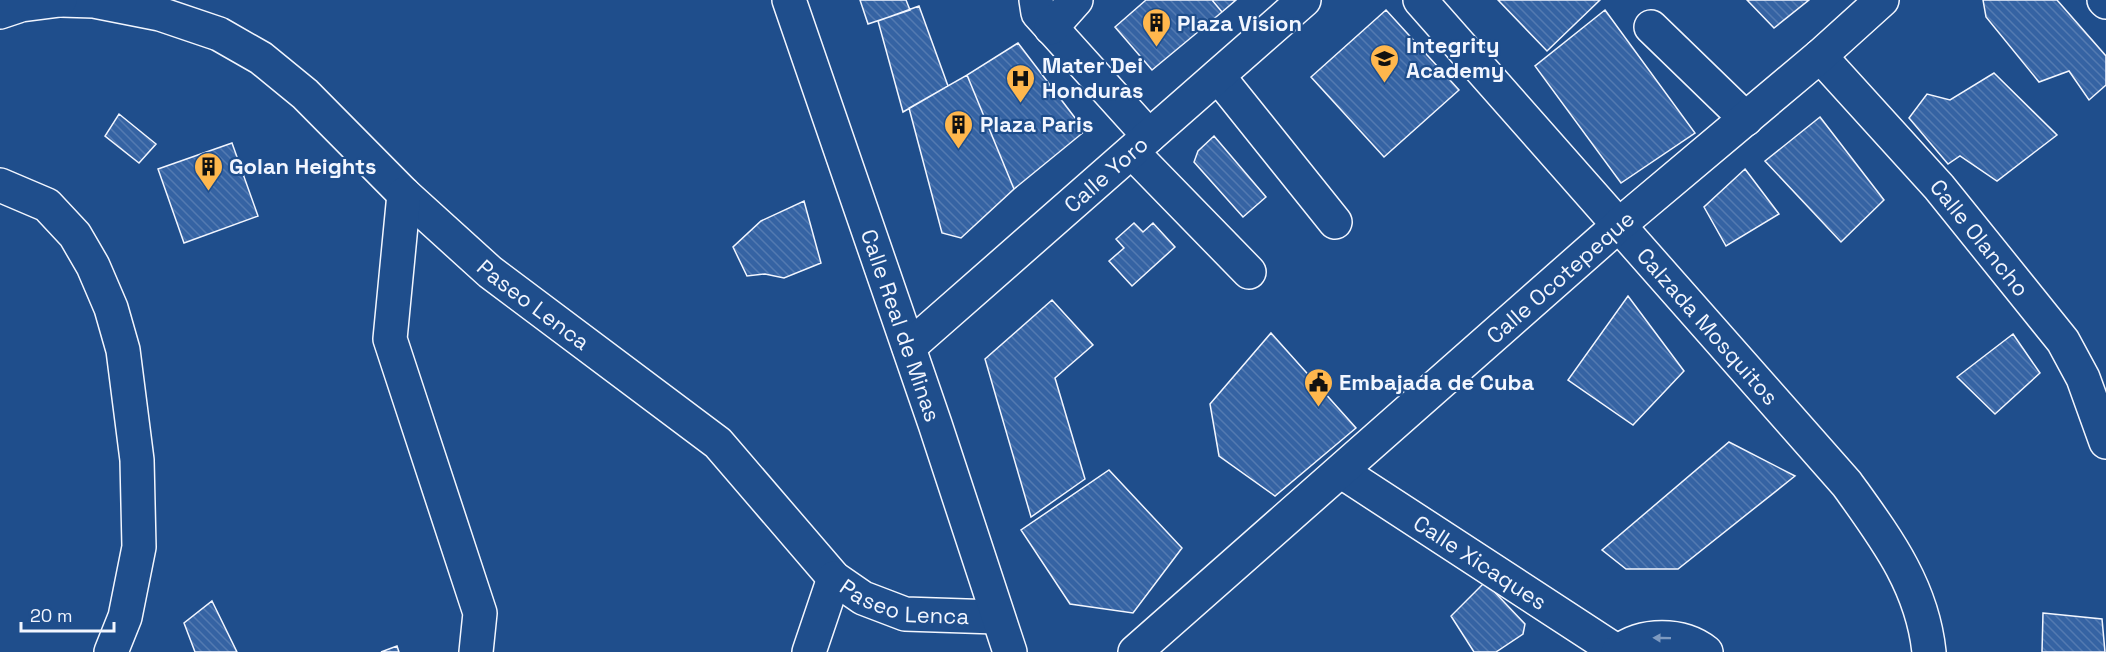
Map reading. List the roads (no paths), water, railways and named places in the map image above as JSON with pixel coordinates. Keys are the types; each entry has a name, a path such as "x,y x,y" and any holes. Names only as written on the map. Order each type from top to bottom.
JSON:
{"street":[{"name":"Paseo Lenca","path":"0,12 21,4 60,0 94,1 160,14 219,34 261,58 306,94 404,194 490,272 718,443 834,578 863,598 905,614 996,616"},
{"name":"Calle Real de Minas","path":"789,0 909,347 996,616 1010,652"},
{"path":"1036,0 1038,13 1052,28 1140,144 1249,272"},
{"path":"1052,28 1076,0"},
{"name":"Calle Yoro","path":"909,347 1304,0"},
{"name":"Calzada Mosquitos","path":"1420,0 1847,484 1896,553 1920,605 1929,652"},
{"name":"Calle Ocotepeque","path":"1135,652 1342,472 1619,225 1821,56 1881,0"},
{"path":"1651,27 1746,119"},
{"name":"Calle Olancho","path":"1821,56 1939,187 2063,341 2083,378 2106,441"},
{"path":"1218,75 1335,222"},
{"path":"0,185 47,205 75,235 93,266 111,308 123,350 137,460 139,547 125,617 111,652"},
{"path":"404,194 390,339 480,613 476,652"},
{"name":"Calle Xicaques","path":"1342,472 1618,652 1626,646 1650,638 1677,639 1707,652"},
{"path":"809,652 834,578"}],"place":[{"name":"Plaza Vision","path":"1156,48"},
{"name":"Integrity Academy","path":"1385,84"},
{"name":"Mater Dei Honduras","path":"1021,104"},
{"name":"Plaza Paris","path":"959,150"},
{"name":"Golan Heights","path":"208,192"},
{"name":"Embajada de Cuba","path":"1318,408"}]}
